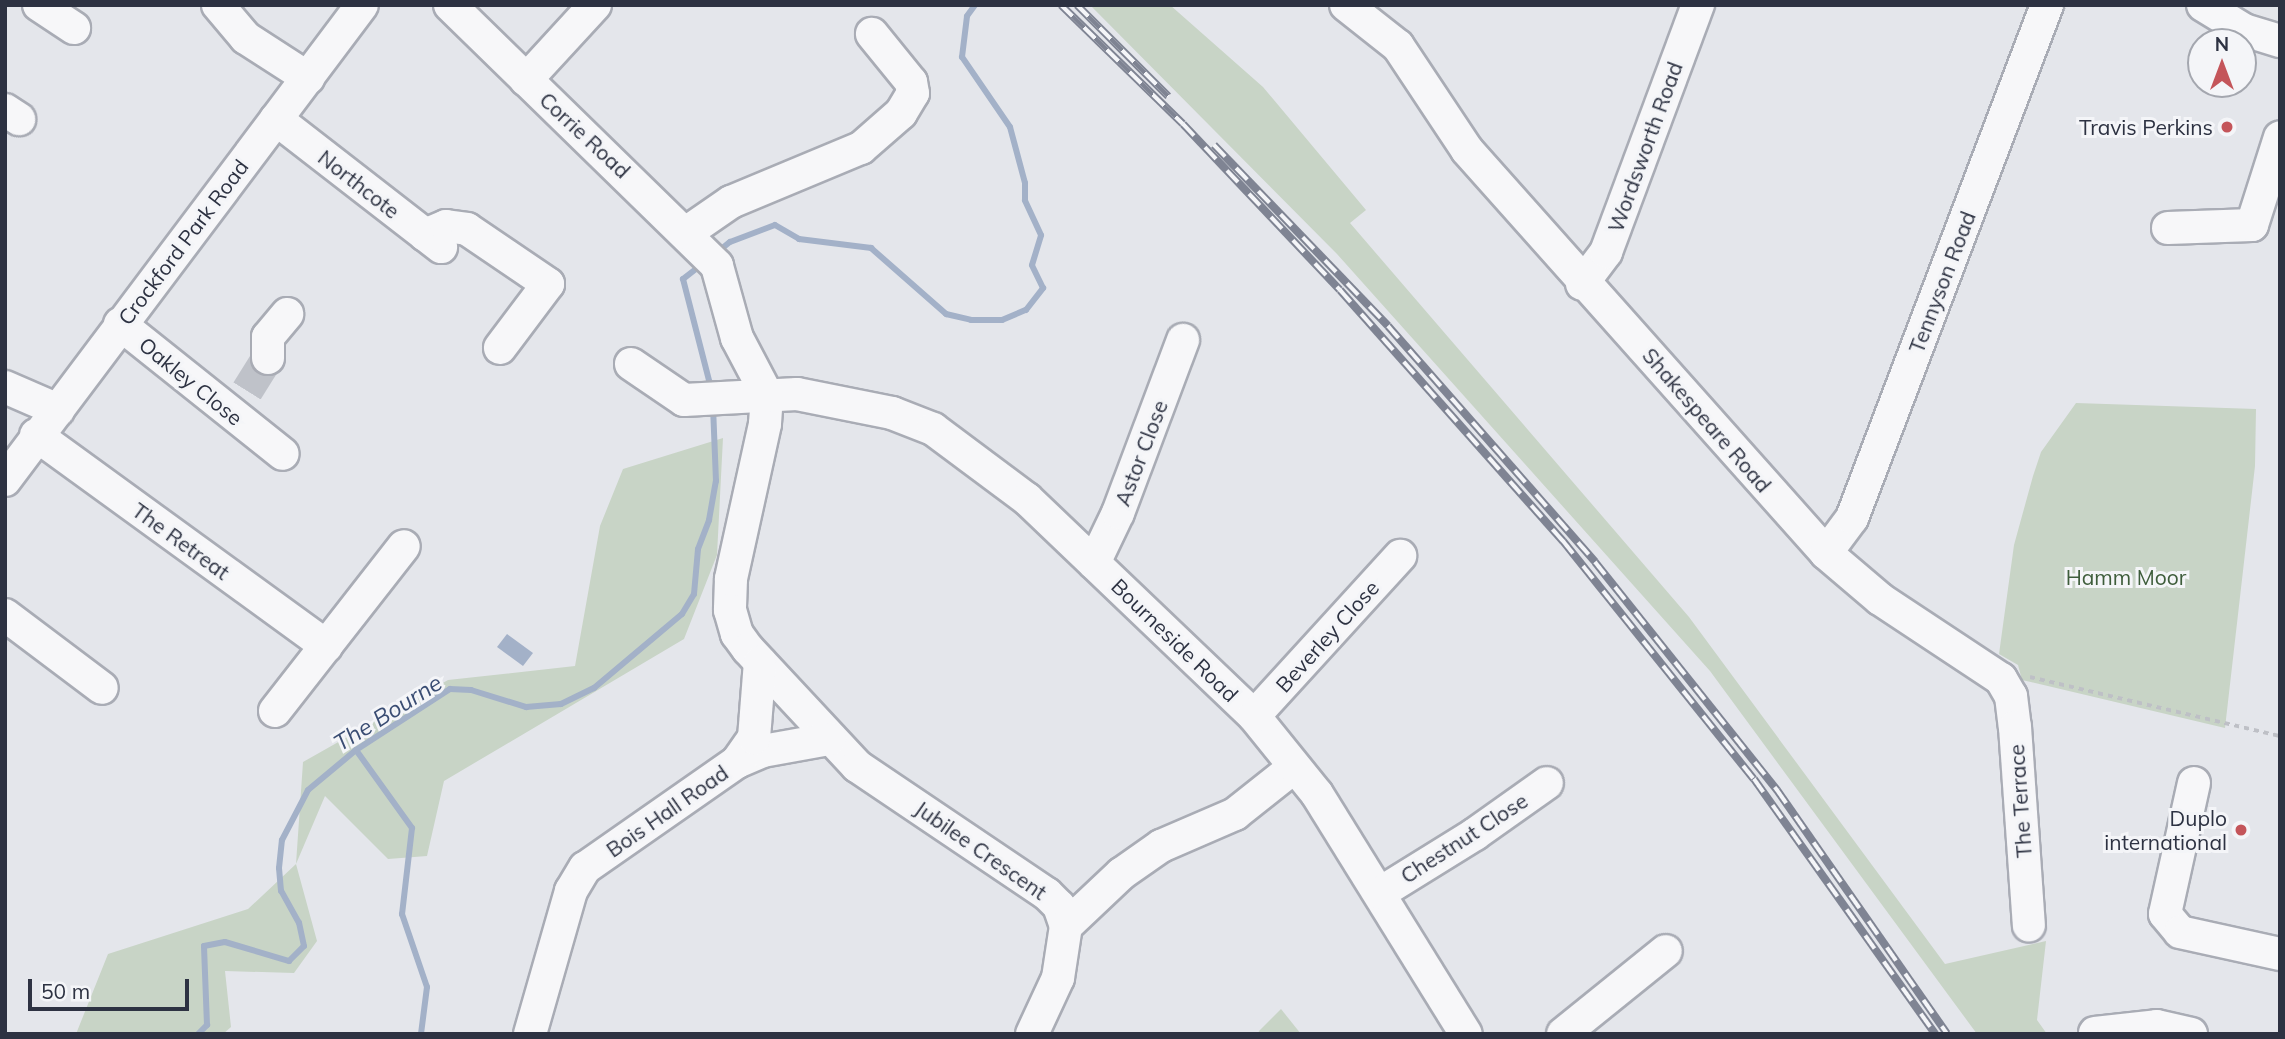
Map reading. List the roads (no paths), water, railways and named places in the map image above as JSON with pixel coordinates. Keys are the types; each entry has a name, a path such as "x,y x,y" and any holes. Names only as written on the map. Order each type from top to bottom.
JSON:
{"street":[{"path":"39,5 74,28"},
{"path":"218,5 246,38 307,78"},
{"name":"Crockford Park Road","path":"5,480 36,435 58,410 362,5"},
{"name":"Corrie Road","path":"450,5 701,249"},
{"path":"526,79 595,5"},
{"name":"Shakespeare Road","path":"1346,5 1398,46 1448,122 1583,284 1826,553 1880,599 2001,679"},
{"name":"Wordsworth Road","path":"1583,284 1606,252 1698,5"},
{"name":"Tennyson Road","path":"1826,553 1852,517 2048,5"},
{"path":"2203,5 2244,30 2280,41"},
{"path":"761,662 737,634 730,610 731,579 765,424 767,395 737,338 701,249 731,202 804,161 861,148 901,113 913,93 911,82 872,34"},
{"name":"Northcote","path":"276,119 433,242 446,226 467,229 548,284 500,348"},
{"path":"2168,228 2252,225 2280,138"},
{"path":"268,358 268,337 287,314"},
{"name":"Oakley Close","path":"120,324 239,402 275,438"},
{"name":"Astor Close","path":"1094,563 1118,513 1183,340"},
{"name":"Bourneside Road","path":"631,364 684,400 767,395 823,397 933,429 1027,499 1254,716 1293,768 1317,794 1466,1034"},
{"path":"5,387 58,410"},
{"name":"The Retreat","path":"36,435 326,646"},
{"path":"275,711 404,546"},
{"name":"Beverley Close","path":"1254,716 1400,556"},
{"path":"5,615 102,688"},
{"name":"Jubilee Crescent","path":"761,662 857,766 1048,894 1059,906 1066,926"},
{"name":"Bois Hall Road","path":"530,1034 571,891 585,868 737,762 754,738 761,662"},
{"name":"The Terrace","path":"2001,679 2011,696 2014,717 2029,926"},
{"path":"737,762 763,751 830,739"},
{"path":"1032,1034 1058,978 1066,926 1121,874 1151,853 1235,814 1293,768"},
{"name":"Chestnut Close","path":"1380,893 1547,783"},
{"path":"2194,783 2165,914 2180,932 2280,954"},
{"path":"1563,1034 1666,951"},
{"path":"2095,1032 2157,1026 2191,1034"}],"water":[{"path":"507,634 533,653 523,666 497,647"}],"waterway":[{"name":"The Bourne","path":"715,254 730,242 775,225 799,239 871,248 946,314 971,320 1002,320 1026,310 1043,288 1032,265 1041,235 1025,200 1025,183 1010,127 962,57 967,16 975,5"},
{"name":"The Bourne","path":"701,265 683,279 711,388"},
{"name":"The Bourne","path":"198,1034 207,1025 204,946 225,942 289,961 304,946 299,923 281,891 279,868 282,840 308,790 356,750 450,689 471,690 526,707 561,704 594,688 682,614 694,594 698,549 709,520 716,481 713,406"},
{"path":"356,750 412,828 402,914 427,987 421,1034"}],"tunnel":[{"path":"247,391 268,358"}],"railway":[{"path":"1061,5 1183,124 1340,290 1563,541 1754,779 1935,1034"},
{"path":"1077,5 1168,96"},
{"path":"1214,145 1388,326 1595,562 1777,790 1947,1034"}],"place":[{"name":"Travis Perkins","path":"2227,127"},
{"name":"Duplo international","path":"2241,830"}],"park label":[{"name":"Hamm Moor","path":"2126,577"}]}
